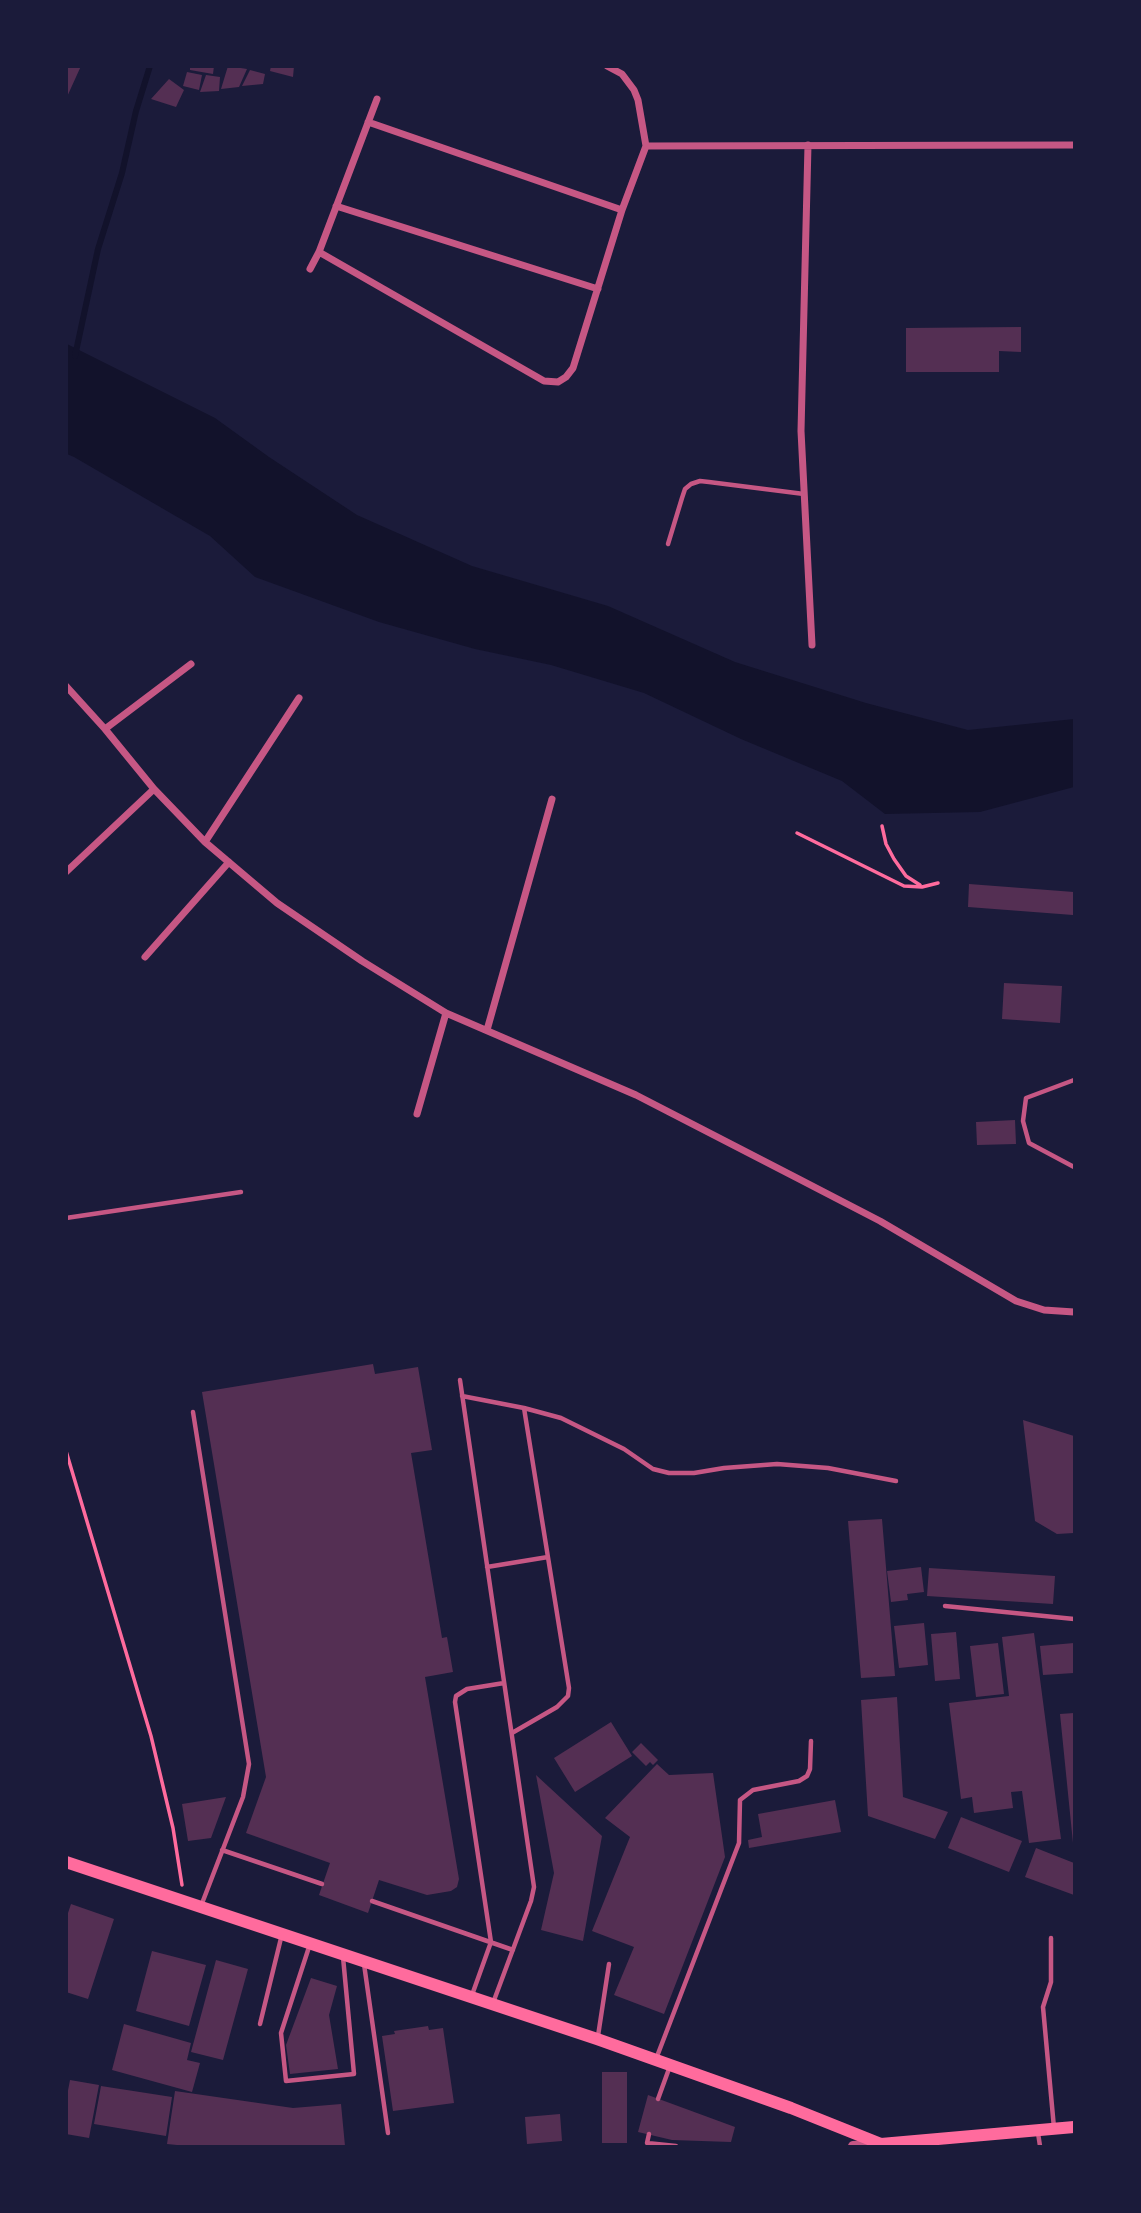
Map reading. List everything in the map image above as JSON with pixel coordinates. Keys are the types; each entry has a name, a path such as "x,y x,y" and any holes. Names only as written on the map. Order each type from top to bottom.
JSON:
{"main road":[{"path":"66,1862 597,2039 791,2108 883,2145 1074,2127"}],"street":[{"path":"319,252 549,382 562,380 573,368 622,210 646,146 634,90 622,74 607,66"},
{"path":"310,269 319,252 377,99"},
{"path":"368,122 622,210"},
{"path":"808,145 801,431 812,645"},
{"path":"646,146 1074,145"},
{"path":"336,206 598,289"},
{"path":"105,729 191,664"},
{"path":"66,686 154,789 205,842 278,903 323,936 446,1013 636,1095 880,1221 1016,1301 1044,1310 1074,1312"},
{"path":"205,842 299,698"},
{"path":"66,872 154,789"},
{"path":"487,1030 552,799"},
{"path":"145,957 229,862"},
{"path":"417,1114 446,1013"},
{"path":"853,2147 883,2145"}],"lane":[{"path":"668,544 685,489 691,484 700,481 804,494"},
{"path":"1074,1080 1026,1098 1023,1121 1029,1143 1074,1167"},
{"path":"66,1218 241,1192"},
{"path":"460,1380 534,1887 493,2004"},
{"path":"462,1396 524,1408 561,1419 624,1449 653,1469 669,1473 777,1464 828,1468 896,1481"},
{"path":"512,1733 557,1707 569,1696 524,1408"},
{"path":"193,1412 249,1764 243,1797 200,1906"},
{"path":"487,1567 548,1557"},
{"path":"945,1606 1074,1619"},
{"path":"471,1997 491,1942 455,1702 456,1696 467,1689 504,1683"},
{"path":"656,2060 739,1843 740,1800 753,1790 799,1781 807,1776 810,1769 811,1741"},
{"path":"222,1850 322,1884"},
{"path":"372,1901 513,1950"},
{"path":"260,2024 283,1934"},
{"path":"1051,1938 1051,1982 1043,2007 1054,2129"},
{"path":"310,1943 281,2033 286,2081 354,2074 343,1954"},
{"path":"363,1961 388,2133"},
{"path":"597,2039 609,1964"},
{"path":"658,2099 671,2065"},
{"path":"1038,2130 1040,2147"},
{"path":"649,2134 647,2143 676,2147"}],"path":[{"path":"882,826 886,844 894,859 906,876 922,887"},
{"path":"797,832 904,886 922,887 938,883"},
{"path":"66,1451 151,1736 173,1828 183,1901"}],"shaded area":[{"path":"67,344 215,418 357,515 472,566 608,606 735,662 866,703 968,730 1074,719 1074,787 980,812 885,814 842,781 741,739 644,693 551,665 475,649 379,622 255,577 210,536 67,454"}],"building":[{"path":"66,66 81,66 66,99"},
{"path":"190,66 214,66 213,74 190,70"},
{"path":"228,66 247,69 239,87 221,89"},
{"path":"271,66 294,66 293,77 270,71"},
{"path":"250,70 265,74 263,84 242,86"},
{"path":"187,72 202,75 199,90 183,86"},
{"path":"206,75 220,77 219,91 200,92"},
{"path":"169,79 184,90 176,107 151,99"},
{"path":"1021,327 1021,352 999,351 999,372 906,372 906,328"},
{"path":"969,884 1074,892 1073,915 968,907"},
{"path":"1004,983 1062,986 1060,1023 1002,1019"},
{"path":"1015,1120 1016,1144 977,1145 976,1122"},
{"path":"373,1364 375,1374 418,1367 432,1450 411,1453 442,1638 447,1637 453,1672 425,1677 459,1879 457,1887 451,1891 427,1895 379,1880 368,1913 319,1895 330,1863 246,1833 266,1777 202,1392"},
{"path":"1023,1420 1074,1436 1074,1533 1057,1534 1035,1521"},
{"path":"882,1519 895,1676 861,1678 848,1521"},
{"path":"921,1567 924,1592 907,1594 908,1600 891,1602 887,1571"},
{"path":"929,1568 1055,1576 1053,1604 927,1596"},
{"path":"924,1623 928,1665 899,1668 894,1626"},
{"path":"956,1632 960,1679 935,1681 931,1634"},
{"path":"1034,1633 1061,1839 1029,1843 1022,1791 1011,1792 1013,1808 974,1813 972,1797 961,1799 949,1703 1009,1696 1002,1637"},
{"path":"998,1643 1004,1694 976,1697 970,1646"},
{"path":"1074,1643 1074,1673 1043,1675 1040,1646"},
{"path":"897,1697 903,1797 948,1812 935,1839 868,1816 861,1700"},
{"path":"1074,1713 1074,1843 1073,1843 1060,1714"},
{"path":"611,1722 632,1756 575,1792 554,1758"},
{"path":"641,1743 658,1760 653,1765 650,1762 646,1766 632,1752"},
{"path":"657,1764 669,1775 713,1773 725,1857 664,2014 614,1995 634,1947 592,1931 630,1837 605,1818"},
{"path":"536,1775 602,1836 583,1941 541,1930 554,1873"},
{"path":"226,1797 211,1838 188,1841 182,1804"},
{"path":"835,1800 841,1832 749,1848 748,1840 762,1837 758,1814"},
{"path":"961,1817 1022,1841 1009,1872 948,1848"},
{"path":"1036,1848 1074,1863 1074,1895 1025,1877"},
{"path":"71,1904 114,1919 88,1999 66,1992 66,1919"},
{"path":"152,1951 206,1965 189,2026 136,2011"},
{"path":"216,1960 248,1969 223,2060 191,2052"},
{"path":"311,1978 337,1986 329,2015 338,2069 290,2074 286,2045"},
{"path":"124,2024 191,2043 187,2060 200,2063 192,2092 112,2070"},
{"path":"428,2026 429,2030 443,2028 454,2103 393,2111 382,2036 395,2034 394,2031"},
{"path":"602,2072 627,2072 627,2143 602,2143"},
{"path":"70,2080 99,2085 89,2138 66,2134 66,2101"},
{"path":"101,2086 172,2097 166,2136 94,2124"},
{"path":"175,2091 293,2108 341,2104 345,2146 167,2144"},
{"path":"648,2095 735,2127 731,2142 672,2140 638,2132"},
{"path":"560,2114 562,2141 527,2144 525,2117"}],"waterway":[{"path":"75,356 98,249 122,173 136,111 150,66"}]}
